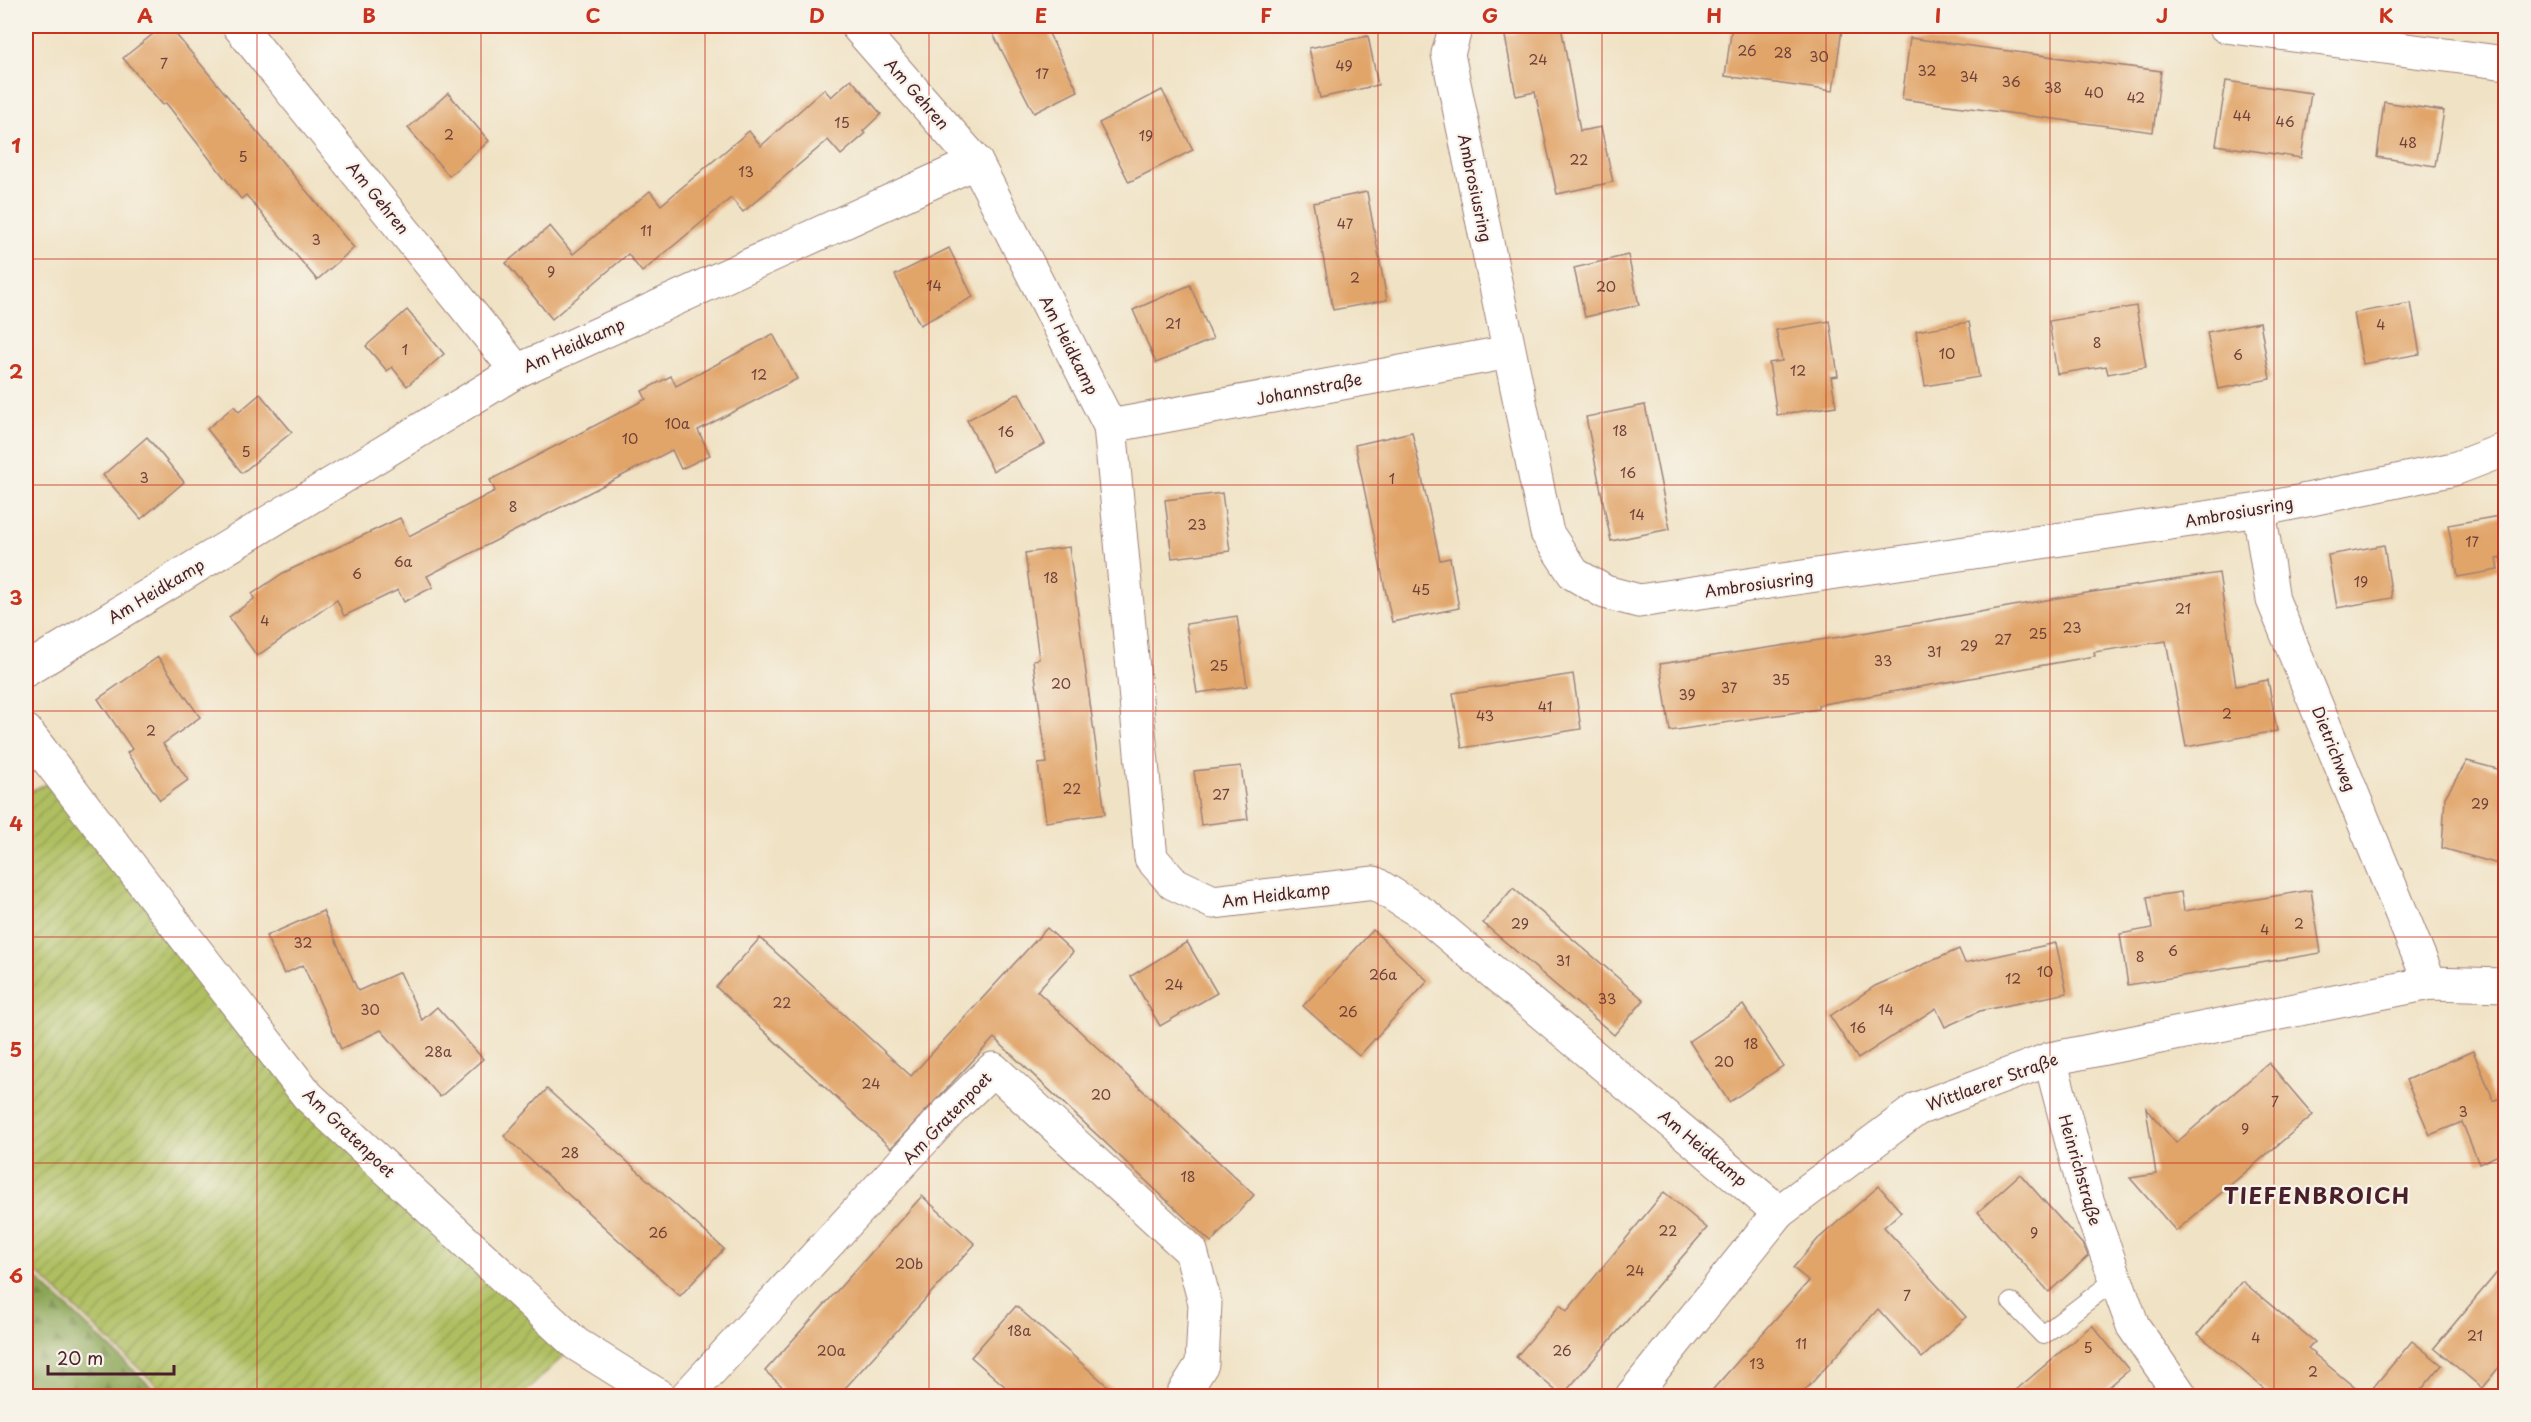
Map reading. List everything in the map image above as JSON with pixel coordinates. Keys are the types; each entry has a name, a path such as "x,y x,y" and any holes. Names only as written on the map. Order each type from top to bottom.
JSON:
{"street":[{"name":"Am Gehren","path":"239,26 517,371"},
{"name":"Am Gehren","path":"857,26 976,162"},
{"name":"Ambrosiusring","path":"1456,26 1448,54 1546,533 1574,574 1605,592 1639,602 2259,510 2454,469 2505,448"},
{"path":"2225,26 2505,63"},
{"name":"Am Heidkamp","path":"26,670 517,371 976,162 1110,426 1151,858 1173,883 1213,902 1374,883 1425,915 1779,1212"},
{"name":"Johannstraße","path":"1110,426 1509,352"},
{"name":"Dietrichweg","path":"2259,510 2273,600 2430,983"},
{"name":"Am Gratenpoet","path":"26,731 308,1096 576,1344 659,1396"},
{"name":"Wittlaerer Straße","path":"1632,1396 1779,1212 1917,1108 2050,1059 2430,983 2505,985"},
{"name":"Heinrichstraße","path":"2050,1059 2087,1200 2133,1326 2181,1396"},
{"name":"Am Gratenpoet","path":"687,1396 950,1111 993,1069 1191,1251 1205,1303 1202,1364 1182,1396"}],"lane":[{"path":"2011,1302 2043,1335 2116,1279"}],"green space":[{"path":"60,778 308,1096 576,1344 521,1396 168,1396 26,1262 26,793"},
{"path":"26,1268 161,1396 26,1396"}],"building":[{"path":"163,26 169,26 354,248 317,280 246,195 241,199 166,103 163,105 123,58"},
{"path":"989,26 1045,26 1078,91 1034,113"},
{"path":"1516,26 1561,26 1580,131 1601,127 1613,182 1557,194 1535,92 1516,96 1505,36 1518,33"},
{"path":"1732,26 1820,26 1842,29 1833,91 1725,76"},
{"path":"1368,36 1378,85 1320,98 1309,48"},
{"path":"1910,38 2161,71 2153,132 1902,99"},
{"path":"851,79 881,114 863,131 865,134 841,155 828,140 743,212 731,198 642,272 628,254 552,319 506,263 550,226 573,254 650,191 661,205 749,131 761,146 824,89 831,97"},
{"path":"2226,81 2311,93 2301,158 2216,145"},
{"path":"1162,90 1193,150 1129,182 1099,123"},
{"path":"448,93 489,141 449,176 408,128"},
{"path":"2384,102 2444,111 2435,166 2377,157"},
{"path":"1367,192 1387,300 1333,310 1313,203"},
{"path":"949,248 973,297 920,325 895,275"},
{"path":"1628,255 1639,305 1585,317 1574,268"},
{"path":"1190,285 1213,339 1156,363 1133,310"},
{"path":"2411,303 2420,354 2363,364 2354,313"},
{"path":"2136,306 2146,367 2108,374 2106,366 2057,374 2049,321"},
{"path":"407,310 444,354 407,386 392,367 387,371 366,346"},
{"path":"1830,321 1838,376 1831,377 1836,406 1777,415 1769,363 1782,361 1776,330"},
{"path":"1969,322 1979,377 1925,386 1916,331"},
{"path":"2260,322 2270,379 2218,389 2207,332"},
{"path":"773,334 797,379 698,430 710,455 681,469 672,450 427,576 433,587 404,602 398,590 344,616 337,600 257,656 229,617 254,599 252,594 283,573 400,518 409,536 495,491 490,480 646,399 642,391 671,376 676,386"},
{"path":"1019,393 1045,444 993,471 967,420"},
{"path":"260,394 292,432 242,473 207,429 234,406 239,412"},
{"path":"1645,405 1670,529 1611,541 1586,417"},
{"path":"1412,432 1440,560 1450,558 1459,608 1392,622 1355,445"},
{"path":"147,437 184,482 141,519 103,475"},
{"path":"1222,493 1230,551 1172,558 1165,500"},
{"path":"2505,515 2505,557 2496,559 2498,570 2458,577 2448,525"},
{"path":"2384,545 2392,598 2337,608 2328,555"},
{"path":"1069,547 1105,814 1046,822 1038,764 1047,763 1033,660 1039,659 1025,553"},
{"path":"2219,573 2236,686 2268,680 2277,731 2186,747 2166,641 2094,652 2095,656 1818,705 1818,709 1670,731 1660,664 1840,637 2080,594"},
{"path":"1237,616 1247,686 1197,693 1186,624"},
{"path":"158,657 200,717 163,744 188,780 160,800 127,753 132,749 98,699"},
{"path":"1573,674 1581,729 1462,748 1453,693"},
{"path":"2467,761 2505,771 2505,866 2442,848 2445,797"},
{"path":"1241,766 1248,819 1201,825 1194,771"},
{"path":"1513,888 1644,1000 1614,1035 1483,923"},
{"path":"2311,890 2321,953 2128,985 2120,934 2152,928 2147,897 2181,892 2184,911"},
{"path":"323,911 358,991 400,972 422,1020 437,1007 483,1059 440,1097 381,1030 341,1049 303,965 284,974 266,936"},
{"path":"1047,928 1073,952 1037,991 1254,1195 1211,1242 994,1038 891,1148 716,987 760,938 911,1076"},
{"path":"1373,930 1428,981 1359,1056 1303,1006"},
{"path":"1187,942 1217,993 1160,1026 1131,976"},
{"path":"2056,943 2067,993 1980,1011 1945,1027 1936,1008 1858,1059 1830,1016 1875,986 1959,949 1965,963"},
{"path":"1743,1005 1783,1066 1729,1102 1689,1041"},
{"path":"2473,1051 2494,1101 2505,1096 2505,1152 2479,1164 2462,1122 2430,1135 2406,1080"},
{"path":"2269,1063 2313,1115 2176,1231 2130,1178 2156,1174 2146,1108 2176,1143"},
{"path":"547,1089 724,1249 680,1296 504,1136"},
{"path":"2020,1174 2084,1246 2088,1256 2049,1292 1978,1212"},
{"path":"1879,1186 1901,1212 1884,1227 1966,1317 1922,1358 1878,1309 1800,1396 1707,1396 1809,1281 1793,1268 1818,1239"},
{"path":"1664,1192 1707,1228 1562,1396 1516,1357 1560,1305 1567,1311"},
{"path":"922,1196 975,1244 838,1396 793,1396 765,1371"},
{"path":"2505,1263 2505,1360 2482,1388 2434,1348"},
{"path":"2242,1281 2315,1342 2308,1349 2365,1396 2273,1396 2198,1334"},
{"path":"1016,1306 1119,1396 1016,1396 971,1357"},
{"path":"2092,1325 2129,1370 2098,1396 2009,1396"},
{"path":"2412,1341 2442,1365 2416,1396 2366,1396"}],"district":[{"name":"TIEFENBROICH","path":"2317,1196"}]}
